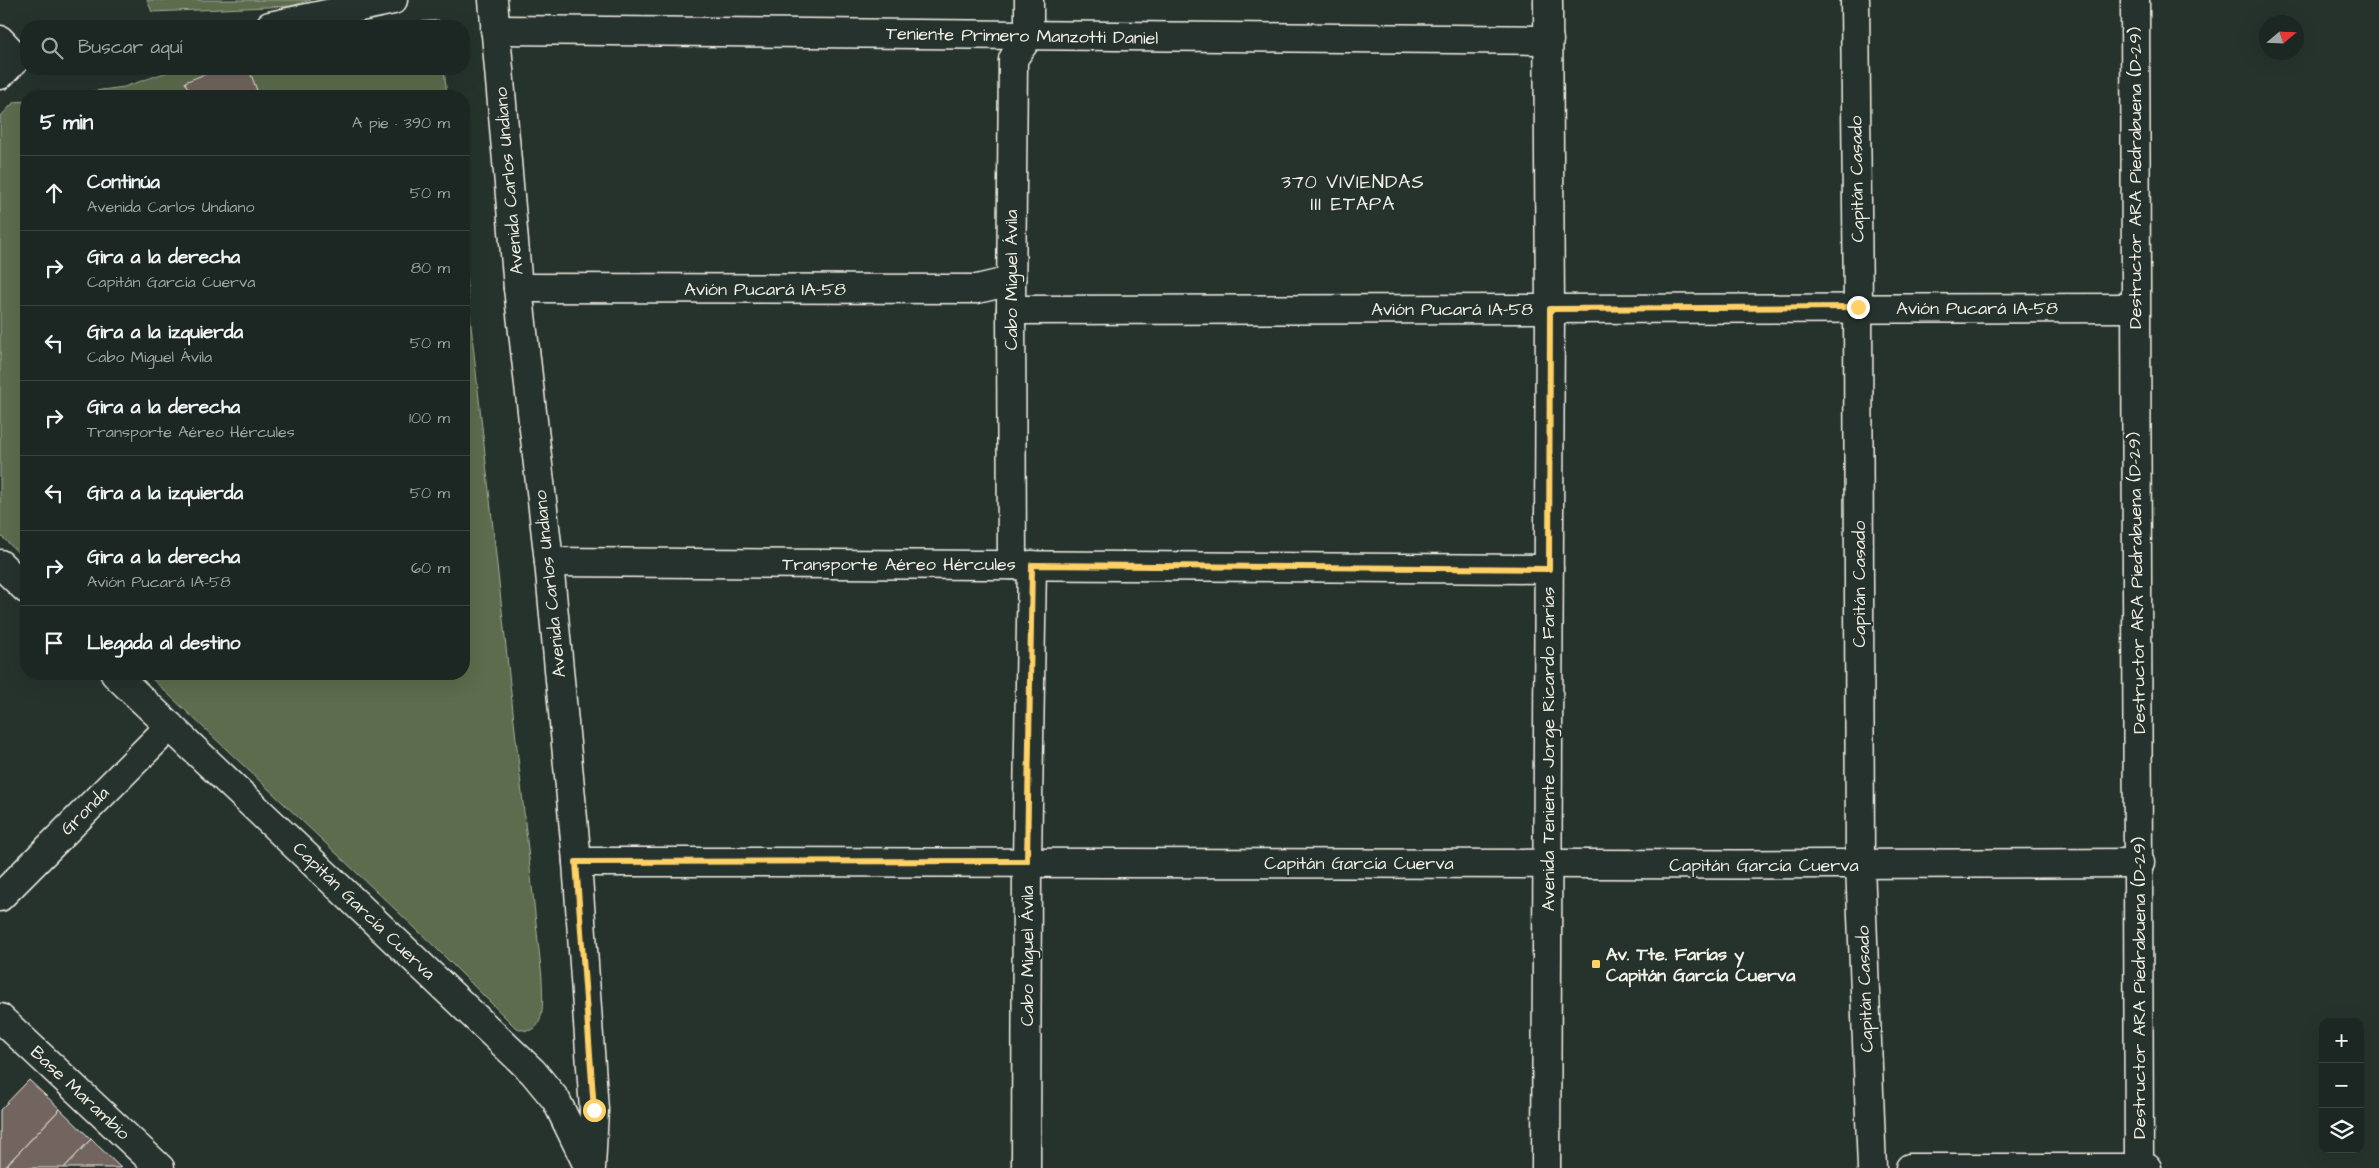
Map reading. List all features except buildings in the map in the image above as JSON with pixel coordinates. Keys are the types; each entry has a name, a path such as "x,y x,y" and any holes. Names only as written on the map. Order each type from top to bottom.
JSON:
{"street":[{"path":"298,20 393,0"},
{"name":"Avenida Carlos Undiano","path":"493,0 518,288 549,562 576,862 594,1110 590,1168"},
{"path":"1029,0 1029,36"},
{"name":"Avenida Teniente Jorge Ricardo Farías","path":"1546,1168 1550,309 1548,0"},
{"name":"Capitán Casado","path":"1855,0 1860,865 1872,1168"},
{"name":"Destructor ARA Piedrabuena (D-29)","path":"2135,0 2134,308 2143,1167"},
{"name":"Teniente Primero Manzotti Daniel","path":"495,30 1549,40"},
{"name":"Cabo Miguel Ávila","path":"1026,1168 1027,861 1022,565 1011,281 1013,58 1029,36"},
{"name":"Avión Pucará IA-58","path":"518,288 977,289 1011,281"},
{"name":"Avión Pucará IA-58","path":"1011,310 2134,308"},
{"name":"Transporte Aéreo Hércules","path":"549,562 1549,569"},
{"path":"0,564 20,583"},
{"name":"Capitán García Cuerva","path":"121,680 533,1072 556,1100 590,1168"},
{"name":"Gronda","path":"0,897 170,726"},
{"name":"Capitán García Cuerva","path":"576,862 1027,861 1860,865 2140,863"},
{"name":"Base Marambio","path":"0,1018 160,1168"},
{"path":"1910,1168 2143,1167"}],"green space":[{"path":"147,0 311,0 291,6 152,12"},
{"path":"159,75 445,75 446,90 102,90 124,87"},
{"path":"14,102 20,102 20,554 0,535 0,117"},
{"path":"470,316 542,978 541,1015 534,1029 526,1030 515,1027 434,946 153,680 470,680"}],"place":[{"name":"Av. Tte. Farías y Capitán García Cuerva","path":"1596,964"}],"district":[{"name":"370 VIVIENDAS III ETAPA","path":"1353,193"}],"route":[{"path":"594,1110 576,862 1027,861 1032,565 1549,569 1550,309 1858,307"}]}
